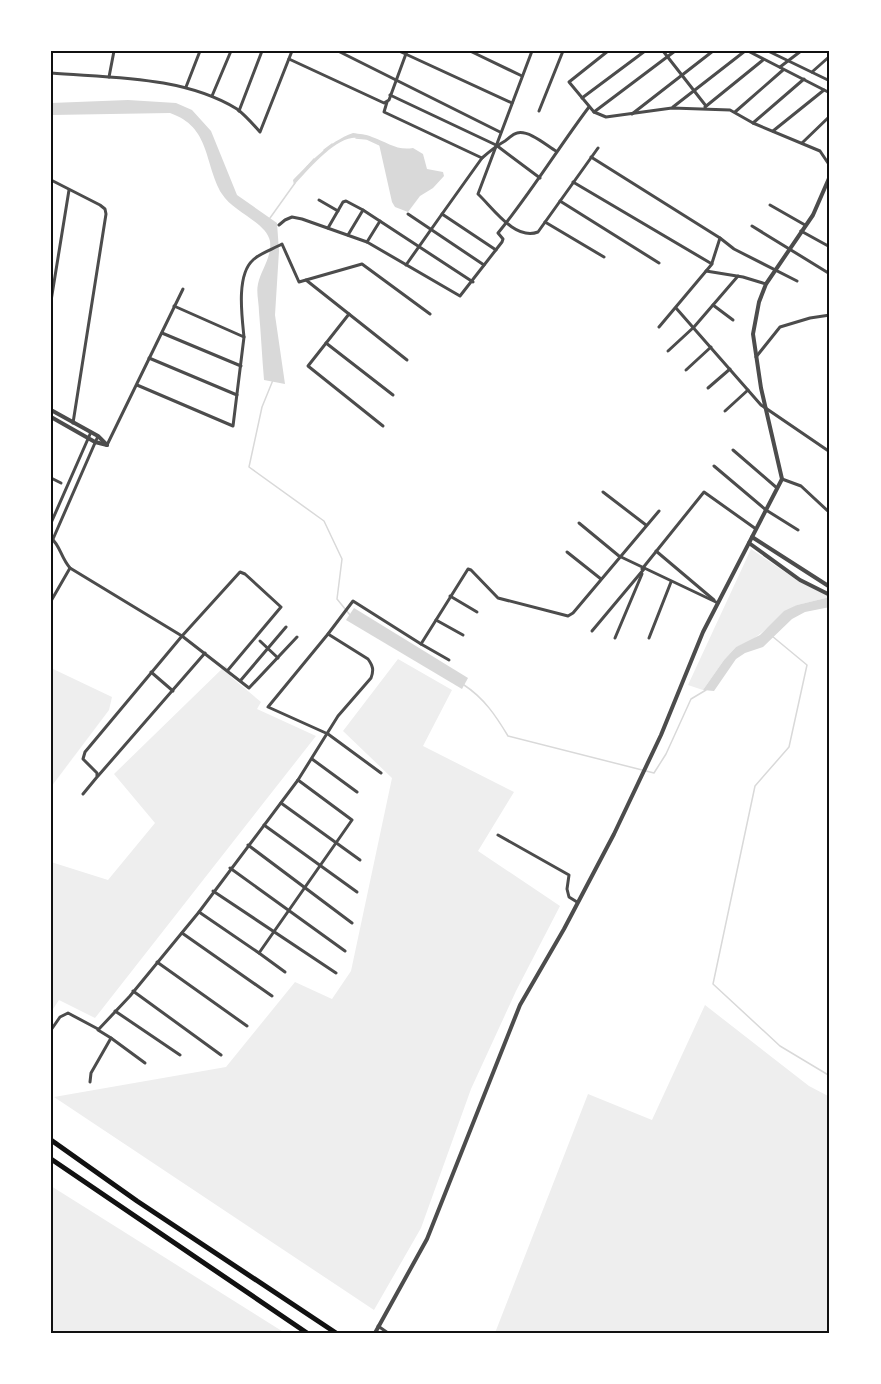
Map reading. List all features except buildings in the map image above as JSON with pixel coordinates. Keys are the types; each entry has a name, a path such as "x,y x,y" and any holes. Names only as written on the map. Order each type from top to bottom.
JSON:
{"highway":[{"path":"51,1140 336,1333"},
{"path":"51,1159 307,1333"}],"street":[{"path":"109,78 114,51"},
{"path":"186,87 200,51"},
{"path":"213,96 231,51"},
{"path":"239,111 262,51"},
{"path":"51,73 186,87 213,96 239,111 260,132 292,51"},
{"path":"338,51 501,132"},
{"path":"399,51 512,103"},
{"path":"470,51 522,76"},
{"path":"532,51 478,194 519,232 532,234 538,232 598,148"},
{"path":"539,111 563,51"},
{"path":"608,51 570,80 594,112 606,117 672,108 705,107 735,112 753,123 820,151 830,166"},
{"path":"582,98 645,51"},
{"path":"663,51 705,107"},
{"path":"594,112 675,51"},
{"path":"630,115 713,51"},
{"path":"672,108 746,51 830,93"},
{"path":"768,51 830,81"},
{"path":"735,112 788,60 801,51"},
{"path":"406,53 384,112 482,158"},
{"path":"812,72 830,56"},
{"path":"289,59 382,102 387,102"},
{"path":"705,107 764,59"},
{"path":"753,123 804,79"},
{"path":"773,131 824,90"},
{"path":"390,95 496,145 540,178"},
{"path":"279,225 292,217 348,235 367,243 458,296 464,295 496,250 502,239 498,233 540,178 556,151 589,107"},
{"path":"802,143 830,116"},
{"path":"406,266 482,158 496,145 514,133 520,132 530,135 556,151"},
{"path":"591,157 734,249 797,281"},
{"path":"375,1333 427,1239 520,1005 545,964 614,834 644,772 703,632 782,479 761,388 753,334 759,302 766,284 813,215 830,176"},
{"path":"51,180 100,205 105,209 106,214 73,423"},
{"path":"573,182 712,264"},
{"path":"51,301 69,190"},
{"path":"319,200 338,211"},
{"path":"328,228 346,201 473,282"},
{"path":"560,201 659,263"},
{"path":"770,205 805,225"},
{"path":"348,235 363,210"},
{"path":"408,214 484,265"},
{"path":"442,214 496,250"},
{"path":"367,243 380,222"},
{"path":"545,222 604,257"},
{"path":"752,226 830,274"},
{"path":"801,231 830,247"},
{"path":"659,327 712,264 720,238"},
{"path":"137,385 233,426 244,337 240,297 247,269 253,260 282,244 299,282 362,264 430,314"},
{"path":"706,271 738,276 766,284"},
{"path":"668,351 694,327 738,276"},
{"path":"306,280 407,360"},
{"path":"107,446 183,289"},
{"path":"713,305 733,320"},
{"path":"174,306 244,337"},
{"path":"676,308 766,410 830,452"},
{"path":"349,314 308,366 382,426"},
{"path":"756,357 780,327 830,315"},
{"path":"162,333 241,366"},
{"path":"326,343 393,396"},
{"path":"686,370 711,347"},
{"path":"149,358 237,395"},
{"path":"708,388 730,369"},
{"path":"725,411 748,390"},
{"path":"51,410 98,436 107,446"},
{"path":"51,417 95,442 107,446"},
{"path":"51,523 91,432"},
{"path":"98,436 52,539 70,568 182,636 249,688 297,637"},
{"path":"733,450 778,488"},
{"path":"714,466 766,510 798,530"},
{"path":"51,478 61,483"},
{"path":"782,479 801,486 830,513"},
{"path":"603,492 646,525"},
{"path":"592,631 704,492 756,529"},
{"path":"421,644 468,569 498,598 568,616 573,613 658,511"},
{"path":"579,523 619,556 718,603"},
{"path":"752,537 830,587"},
{"path":"749,543 800,580 830,595"},
{"path":"656,551 718,603"},
{"path":"567,552 601,579"},
{"path":"51,601 70,568"},
{"path":"615,638 643,569"},
{"path":"97,777 83,755 151,672 240,572 281,607 228,670"},
{"path":"649,638 671,582"},
{"path":"450,596 477,612"},
{"path":"381,773 327,734 268,707 353,601 449,660"},
{"path":"436,620 463,635"},
{"path":"240,681 286,627"},
{"path":"98,1029 134,991 199,912 298,780 338,716 370,678 373,672 372,664 368,659 328,634"},
{"path":"260,641 278,658"},
{"path":"83,794 205,653"},
{"path":"151,672 172,690"},
{"path":"312,759 357,792"},
{"path":"259,953 352,820 298,780"},
{"path":"280,803 360,860"},
{"path":"264,825 357,892"},
{"path":"498,836 569,875 567,889 569,897 577,902"},
{"path":"248,845 352,922"},
{"path":"230,868 345,951"},
{"path":"213,891 336,973"},
{"path":"199,912 285,972"},
{"path":"182,933 272,996"},
{"path":"157,963 247,1026"},
{"path":"134,991 221,1055"},
{"path":"115,1011 180,1055"},
{"path":"51,1030 60,1017 68,1013 98,1029 145,1063"},
{"path":"90,1082 91,1073 111,1038"},
{"path":"378,1326 388,1333"}],"shaded area":[{"path":"128,100 176,103 192,110 211,131 237,195 277,223 279,251 275,315 285,384 264,380 257,290 269,252 270,241 262,228 222,194 205,148 193,127 170,113 51,115 51,103"},
{"path":"353,133 370,136 397,147 413,148 423,154 427,169 443,172 444,176 433,188 420,196 408,212 395,207 379,144 366,139 352,138 329,150 294,185 293,180 320,153"},
{"path":"751,549 788,574 830,597 797,605 752,640 736,647 703,690 688,685"},
{"path":"830,597 830,607 805,612 792,619 763,647 745,653 736,659 714,691 703,690 736,647 760,635 784,611 797,605"},
{"path":"354,608 468,678 462,689 346,620"},
{"path":"398,659 452,690 423,746 514,792 478,851 560,906 516,991 471,1089 421,1228 374,1310 54,1097 226,1067 295,982 332,999 351,971 392,778 343,731"},
{"path":"226,665 231,677 261,702 257,709 316,736 95,1018 59,1000 51,1012 51,862 108,880 155,823 114,774"},
{"path":"51,668 112,697 109,710 51,787"},
{"path":"705,1005 809,1086 830,1097 830,1333 495,1333 588,1094 652,1120"},
{"path":"51,1186 285,1333 51,1333"}],"waterway":[{"path":"356,138 367,139 380,145"},
{"path":"324,150 332,144"},
{"path":"307,167 314,159"},
{"path":"270,218 295,183"},
{"path":"273,380 262,407 249,467 324,521 342,559 337,599 350,615"},
{"path":"772,636 807,665 789,747 755,786 713,984 780,1046 830,1076"},
{"path":"464,685 489,708 508,736 654,773 666,754 691,699 706,690"}]}
